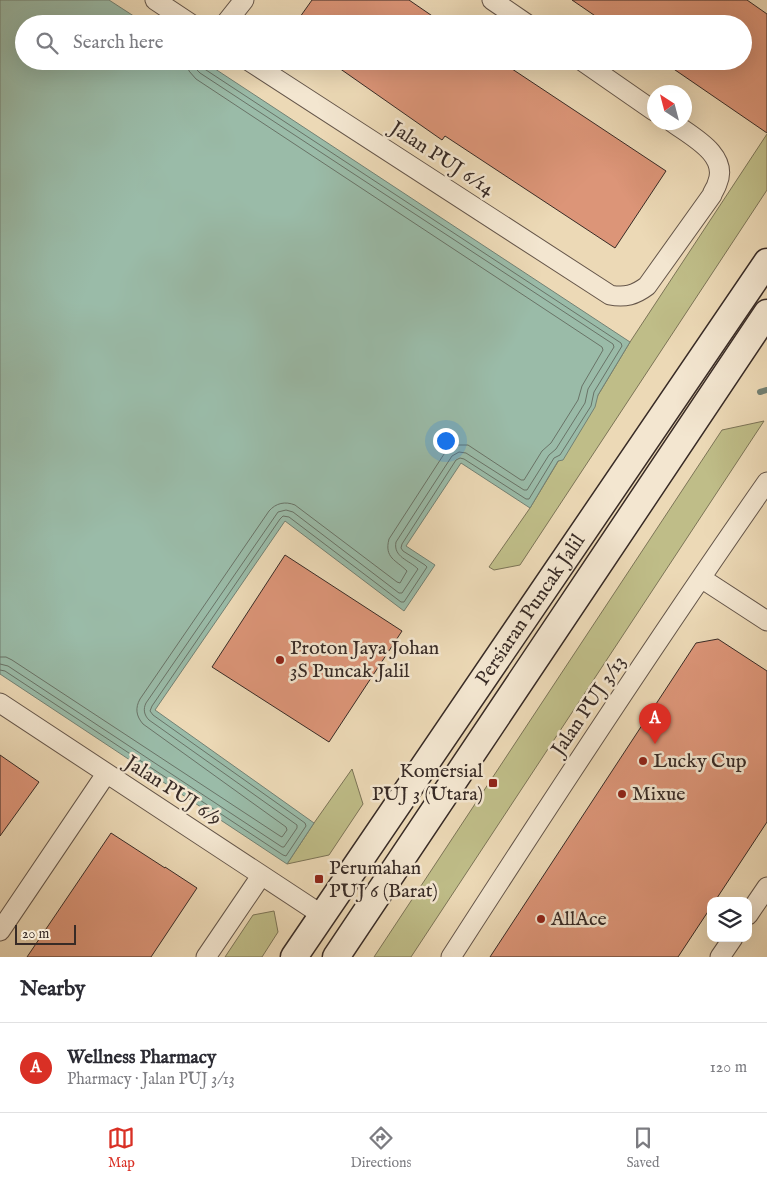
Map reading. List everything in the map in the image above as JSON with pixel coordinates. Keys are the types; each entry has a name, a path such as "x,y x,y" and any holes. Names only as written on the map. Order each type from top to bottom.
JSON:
{"main road":[{"name":"Persiaran Puncak Jalil","path":"294,957 765,268"},
{"name":"Persiaran Puncak Jalil","path":"336,957 767,313"},
{"path":"735,362 767,339"}],"street":[{"path":"155,0 178,15"},
{"path":"232,15 244,0"},
{"path":"492,0 514,15"},
{"name":"Jalan PUJ 6/14","path":"263,70 610,295 618,297 628,297 638,293 647,286 712,195 718,183 720,169 707,146 684,130"},
{"path":"595,70 647,106"},
{"name":"Jalan PUJ 3/13","path":"451,957 553,800 767,482"},
{"path":"701,578 767,621"},
{"name":"Jalan PUJ 6/9","path":"0,703 322,915"},
{"path":"1,927 106,774"},
{"path":"206,957 261,876"},
{"path":"752,909 767,887"},
{"path":"720,957 729,942"}],"shaded area":[{"path":"767,134 767,190 520,565 494,570 489,567 530,508 630,342"},
{"path":"764,421 411,957 374,957 722,430"},
{"path":"352,769 363,804 329,855 287,864 314,823"},
{"path":"274,911 278,932 262,957 225,957 253,915"}],"water":[{"path":"0,0 109,0 132,15 15,15 15,70 217,70 630,342 598,395 595,407 563,460 558,461 530,508 461,463 406,546 435,565 404,611 285,521 155,710 314,823 287,864 0,674"}],"building":[{"path":"312,0 409,0 431,15 301,15"},
{"path":"572,0 747,0 767,14 767,133 675,70 752,70 752,15 594,15"},
{"path":"342,70 514,70 666,171 615,248 445,136 442,140"},
{"path":"285,555 402,631 329,742 212,667"},
{"path":"718,639 767,671 767,822 718,897 707,897 707,913 678,957 490,957 696,643"},
{"path":"0,755 39,782 0,836"},
{"path":"111,833 197,888 151,957 27,957"}],"waterway":[{"path":"760,392 767,390"}],"place":[{"name":"Proton Jaya Johan 3S Puncak Jalil","path":"280,660"},
{"name":"Wellness Pharmacy","path":"655,744"},
{"name":"Lucky Cup","path":"643,761"},
{"name":"Komersial PUJ 3 (Utara)","path":"493,783"},
{"name":"Mixue","path":"622,794"},
{"name":"Perumahan PUJ 6 (Barat)","path":"319,879"},
{"name":"AllAce","path":"541,919"}]}
